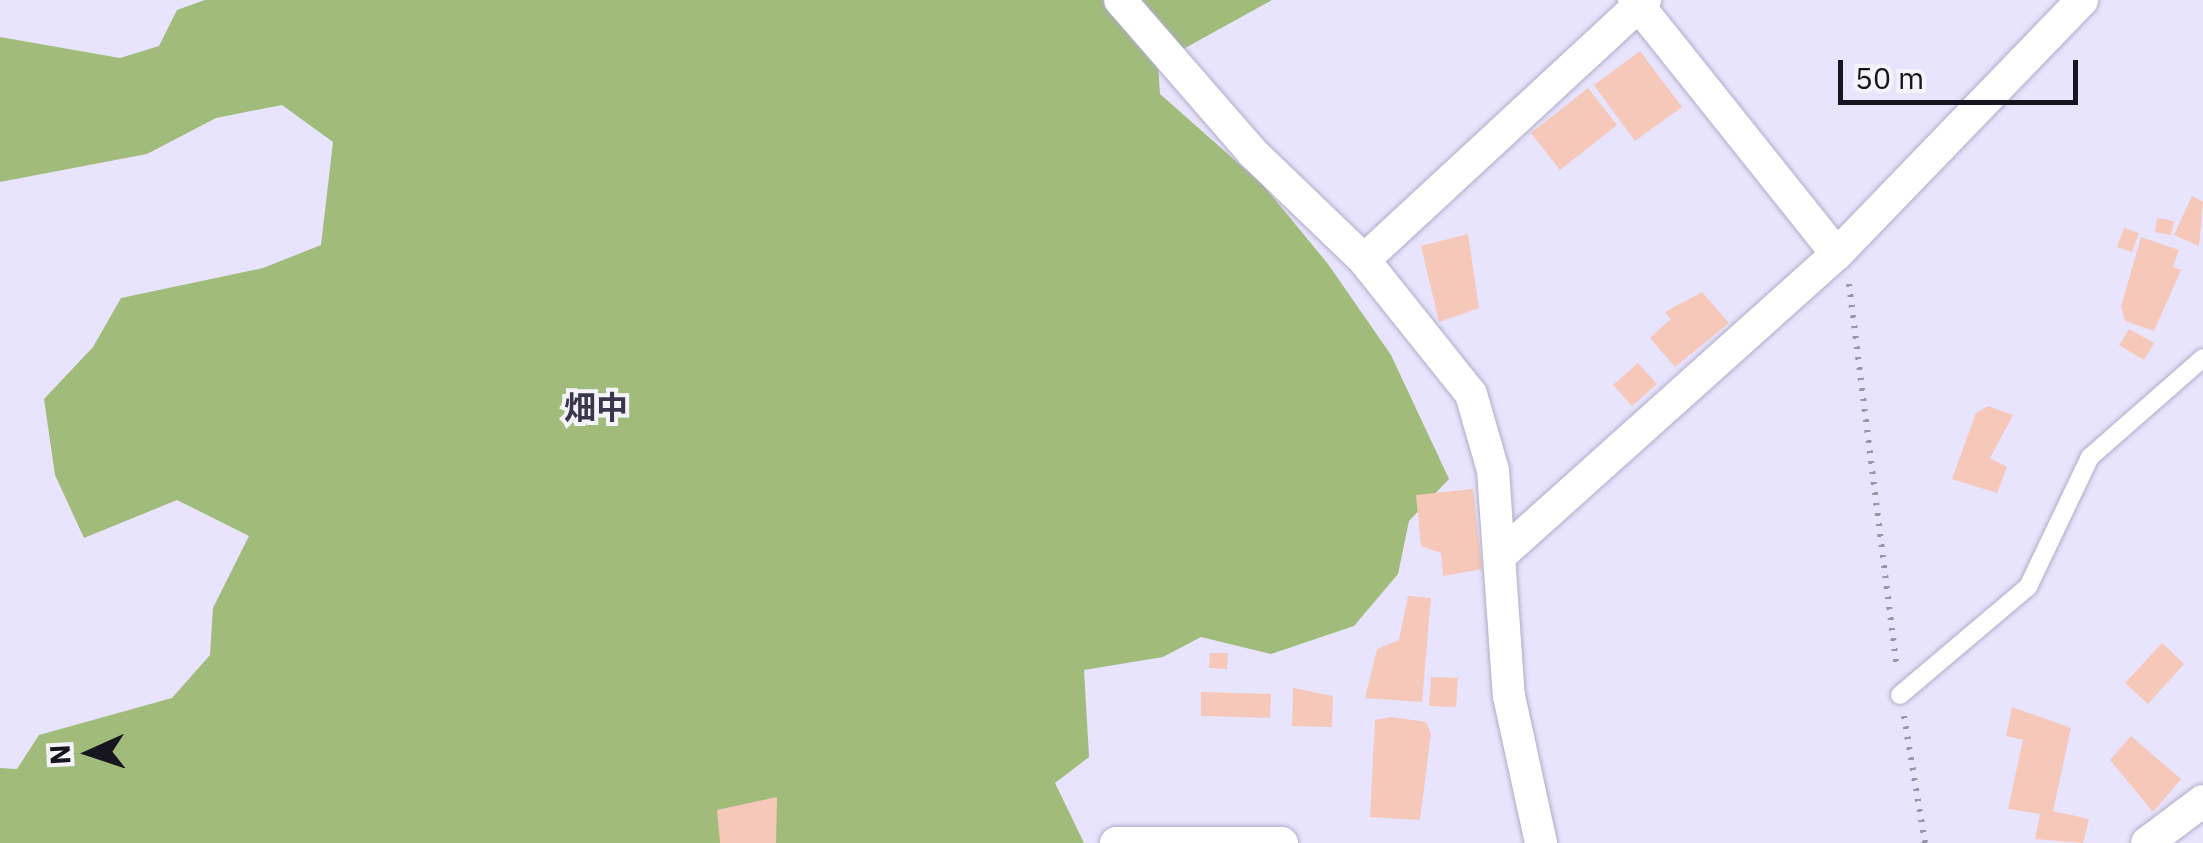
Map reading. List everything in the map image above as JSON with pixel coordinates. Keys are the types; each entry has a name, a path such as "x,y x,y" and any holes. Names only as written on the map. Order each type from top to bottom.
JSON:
{"street":[{"path":"1120,0 1254,153 1364,260 1472,394 1488,442 1509,696 1541,843"},
{"path":"1500,556 1841,250 2082,0"},
{"path":"1364,260 1640,3 1841,250"},
{"path":"2148,843 2203,801"},
{"path":"1116,843 1282,843"}],"lane":[{"path":"1900,694 2028,587 2090,458 2203,358"}],"path":[{"path":"1841,250 1900,694 1925,843"}],"green space":[{"path":"205,0 1272,0 1158,63 1160,94 1263,185 1328,264 1391,355 1449,479 1409,521 1398,574 1354,626 1271,654 1201,637 1163,657 1084,670 1089,757 1055,783 1084,843 0,843 0,768 17,769 39,735 172,698 210,655 213,608 249,536 177,500 84,538 55,475 44,399 93,347 121,298 263,268 321,245 333,142 282,105 216,118 147,154 0,182 0,37 120,58 159,46 177,10"}],"building":[{"path":"1640,51 1682,107 1635,141 1594,85"},
{"path":"1588,88 1617,125 1560,170 1531,133"},
{"path":"2192,196 2203,202 2199,246 2174,235"},
{"path":"2157,218 2174,221 2171,235 2155,232"},
{"path":"2124,228 2139,233 2132,252 2117,247"},
{"path":"1468,234 1479,308 1439,322 1421,246"},
{"path":"2141,237 2179,250 2173,267 2181,270 2154,331 2125,321 2121,307"},
{"path":"1702,292 1729,323 1675,367 1650,338 1671,319 1665,312"},
{"path":"2129,329 2154,343 2144,360 2119,345"},
{"path":"1638,363 1657,384 1632,406 1613,385"},
{"path":"1988,406 2013,415 1990,458 2007,467 1997,493 1952,479 1976,413"},
{"path":"1473,489 1482,569 1443,576 1441,553 1421,546 1416,495"},
{"path":"1408,596 1431,598 1422,702 1365,698 1377,649 1399,640"},
{"path":"2162,643 2184,664 2148,704 2125,683"},
{"path":"1210,653 1228,653 1227,669 1209,668"},
{"path":"1431,677 1458,678 1456,707 1429,706"},
{"path":"1293,688 1333,696 1332,727 1292,726"},
{"path":"1201,692 1271,694 1270,718 1201,716"},
{"path":"2012,707 2071,728 2053,811 2089,819 2083,843 2035,839 2040,814 2008,809 2023,740 2006,736"},
{"path":"1391,717 1426,722 1431,733 1420,820 1370,817 1375,720"},
{"path":"2131,736 2181,779 2153,812 2110,760"},
{"path":"777,797 776,843 720,843 717,810"}],"district":[{"name":"畑中","path":"596,407"}]}
